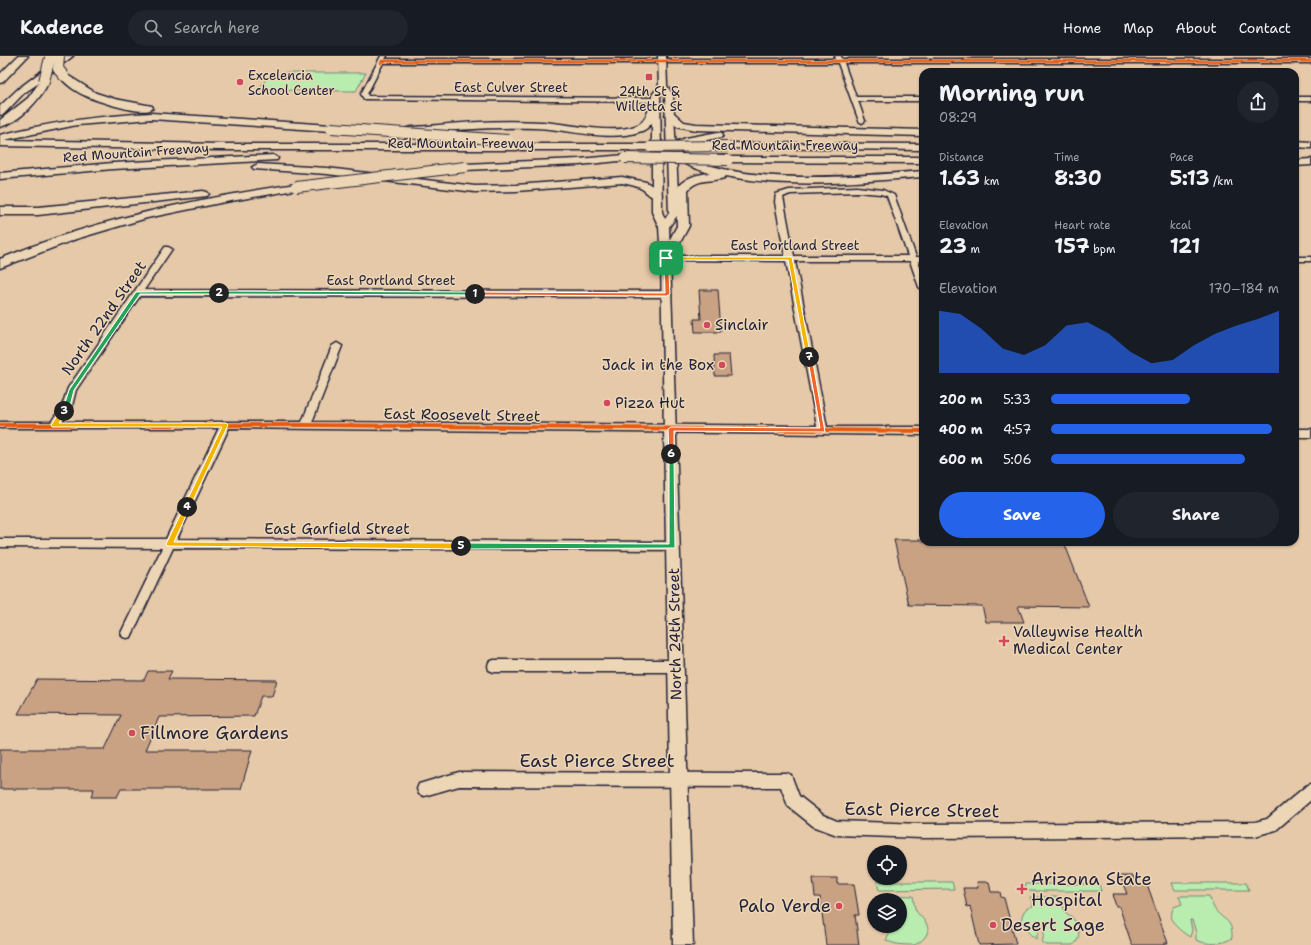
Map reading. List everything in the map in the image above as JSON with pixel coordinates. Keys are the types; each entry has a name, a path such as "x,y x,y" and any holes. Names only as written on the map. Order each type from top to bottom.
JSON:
{"highway":[{"path":"0,67 12,56"},
{"path":"0,80 23,56"},
{"path":"0,112 21,91 68,56"},
{"path":"53,57 58,69 73,86 83,92 102,99 125,105 331,128"},
{"path":"0,124 28,104 40,92 53,57"},
{"path":"172,147 304,141 473,125 543,125 621,132 638,129 650,122 655,104"},
{"path":"670,115 681,124 696,127 781,128 919,133"},
{"path":"0,138 47,127 98,120 151,116 508,140 624,150"},
{"path":"553,185 615,173 641,162 662,149 704,137 781,128"},
{"path":"600,131 662,149 682,160 708,169 735,175 783,179"},
{"name":"Red Mountain Freeway","path":"0,143 47,149 172,147 727,152 828,147 919,147"},
{"path":"1299,145 1311,145"},
{"path":"0,149 426,156"},
{"path":"0,152 47,149 177,152 624,150"},
{"name":"Red Mountain Freeway","path":"0,176 113,166 210,160 426,156 662,149 919,160"},
{"path":"0,211 38,211 199,194 296,186 624,150"},
{"path":"1299,160 1311,161"},
{"path":"1299,162 1311,161"},
{"path":"42,173 165,168 260,167 327,171 476,189 516,188 622,180 642,184 652,190 656,195"},
{"path":"666,258 683,226 682,189 686,184 698,178 712,176 823,180 919,174"},
{"path":"0,264 59,240 106,225 182,208 296,186"}],"main road":[{"name":"North 24th Street","path":"662,59 662,86 656,95 655,104 674,213 664,227"},
{"name":"North 24th Street","path":"662,86 669,95 670,115 662,149 656,195 657,212 664,227 666,258 683,945"}],"street":[{"path":"1194,56 1206,68"},
{"path":"383,58 1018,59 1311,62"},
{"name":"East Culver Street","path":"383,58 364,94 366,98 655,104"},
{"path":"839,59 862,121"},
{"path":"1018,59 1024,68"},
{"path":"854,99 919,99"},
{"path":"1299,99 1311,99"},
{"path":"823,430 778,200 779,196 789,192 871,190 886,192 890,195 919,275"},
{"name":"North 22nd Street","path":"54,425 67,406 71,390 168,249"},
{"name":"East Portland Street","path":"666,258 919,258"},
{"path":"1299,259 1311,259"},
{"name":"East Portland Street","path":"138,293 667,294"},
{"path":"306,425 337,346"},
{"name":"East Roosevelt Street","path":"0,425 306,425 919,431"},
{"path":"127,633 226,425"},
{"path":"1299,433 1311,433"},
{"name":"East Garfield Street","path":"0,543 673,546"},
{"path":"494,666 676,666"},
{"name":"East Pierce Street","path":"424,789 459,779 678,781 786,780 794,801 818,821 837,828 922,831 1255,829 1271,825 1311,791"}],"green space":[{"path":"271,73 366,73 356,91 258,90"},
{"path":"907,882 952,882 954,889 879,890 878,885 907,885"},
{"path":"1172,883 1246,883 1249,890 1175,890"},
{"path":"1025,884 1099,884 1101,891 1027,891"},
{"path":"907,896 913,896 916,911 926,923 928,930 927,934 915,945 896,944 886,940 890,933 907,933"},
{"path":"1179,896 1209,896 1214,908 1229,923 1232,938 1224,942 1214,944 1196,940 1196,932 1192,920 1190,920 1192,930 1190,937 1178,928 1173,921 1172,912 1174,907 1182,904"},
{"path":"1030,897 1061,897 1063,907 1066,913 1071,916 1076,923 1079,935 1078,939 1073,945 1047,945 1042,943 1044,934 1042,921 1037,921 1038,932 1036,939 1029,933 1024,926 1022,917 1026,909 1033,906"}],"building":[{"path":"699,290 718,290 721,332 695,332 694,319 701,319"},
{"name":"Jack in the Box","path":"714,355 729,355 731,376 715,376"},
{"path":"894,540 919,540 919,546 1066,546 1089,607 1018,606 1024,622 986,622 982,606 909,605"},
{"name":"Fillmore Gardens","path":"148,671 172,671 168,679 277,680 272,696 261,696 254,716 159,717 145,750 252,750 241,789 121,789 117,797 91,797 94,789 0,789 0,749 105,749 121,715 18,714 37,679 144,680"},
{"path":"1120,876 1133,876 1137,885 1147,885 1168,943 1165,943 1165,945 1132,945 1119,906 1116,906 1113,897 1113,894 1127,894"},
{"name":"Palo Verde","path":"813,878 837,878 837,884 854,884 859,915 855,915 859,945 826,945 820,897 815,897"},
{"name":"Desert Sage","path":"977,882 989,882 991,892 1000,892 1001,897 1004,898 1016,944 979,945 970,906 967,907 963,888 978,888"}],"cycle path":[{"path":"381,63 382,61 1311,61"},
{"path":"0,425 306,425 919,431"}],"place":[{"name":"24th St & Willetta St","path":"649,77"},
{"name":"Excelencia School Center","path":"240,82"},
{"name":"Sinclair","path":"707,325"},
{"name":"Jack in the Box","path":"722,365"},
{"name":"Pizza Hut","path":"607,403"},
{"name":"Valleywise Health Medical Center","path":"1004,641"},
{"name":"Fillmore Gardens","path":"132,733"},
{"name":"Arizona State Hospital","path":"1022,889"},
{"name":"Palo Verde","path":"839,906"},
{"name":"Desert Sage","path":"993,925"}],"route":[{"path":"666,258 790,258 823,430 671,429 673,546 169,544 226,425 54,425 67,406 71,390 138,293 667,294 666,258"}]}
